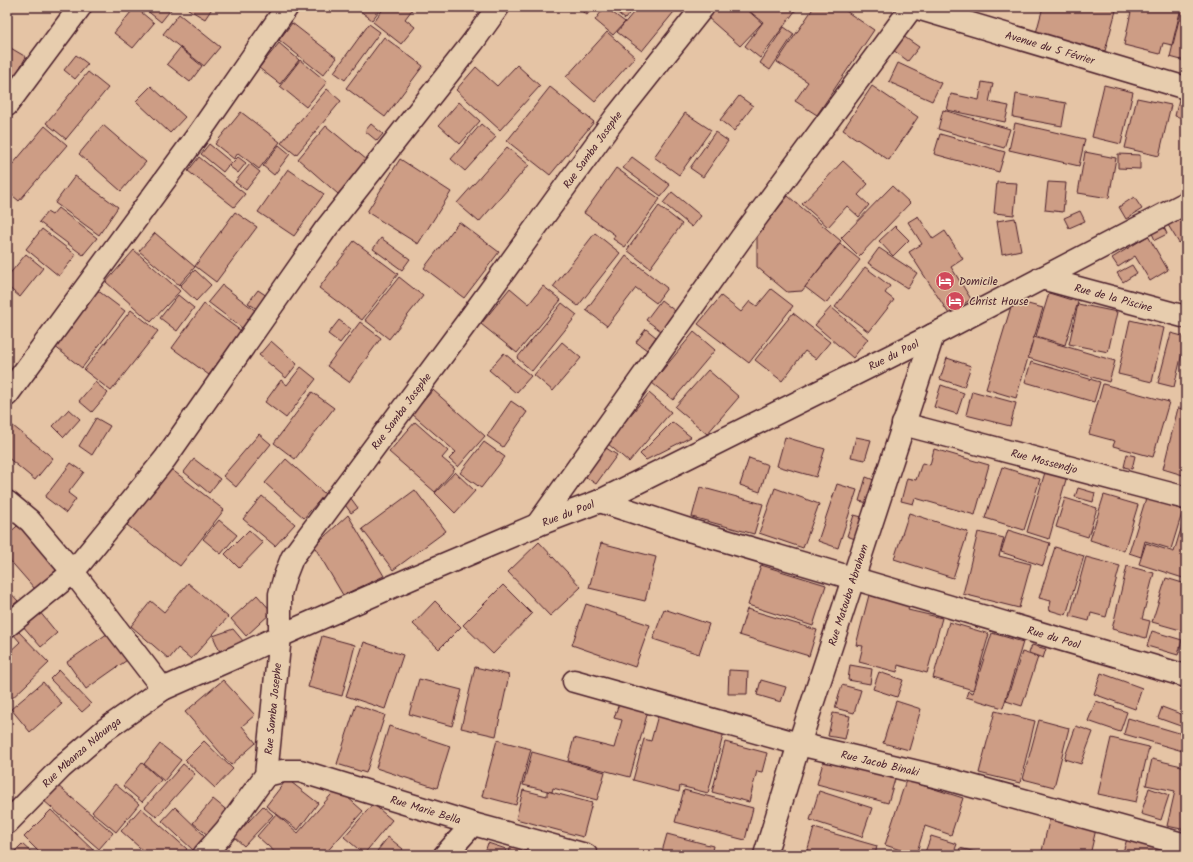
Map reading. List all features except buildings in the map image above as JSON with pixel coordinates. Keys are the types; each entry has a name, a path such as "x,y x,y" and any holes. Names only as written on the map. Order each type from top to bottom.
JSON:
{"street":[{"path":"7,105 80,7"},
{"path":"7,395 200,132 287,7"},
{"path":"7,626 73,572 165,459 325,230 473,42 498,7"},
{"name":"Rue Samba Josephe","path":"266,775 280,636 280,594 292,558 473,314 615,118 703,7"},
{"path":"537,524 742,237 913,7"},
{"name":"Avenue du 5 Février","path":"913,7 1186,88"},
{"name":"Rue du Pool","path":"280,636 537,524 600,502 933,335 1186,204"},
{"name":"Rue de la Piscine","path":"1041,278 1186,317"},
{"name":"Rue Matouba Abraham","path":"765,855 933,335"},
{"name":"Rue Mossendjo","path":"903,424 1186,498"},
{"path":"7,502 30,521 73,572 163,689"},
{"name":"Rue du Pool","path":"600,502 699,533 1186,676"},
{"name":"Rue Mbanza Ndounga","path":"7,823 60,768 106,729 163,689 280,636"},
{"name":"Rue Jacob Binaki","path":"574,681 800,744 943,778 1186,845"},
{"name":"Rue Marie Bella","path":"266,775 283,771 300,771 473,824 586,855"},
{"path":"204,855 226,830 266,775"},
{"path":"445,855 473,824"}],"place":[{"name":"Domicile","path":"945,281"},
{"name":"Christ House","path":"955,301"}]}
